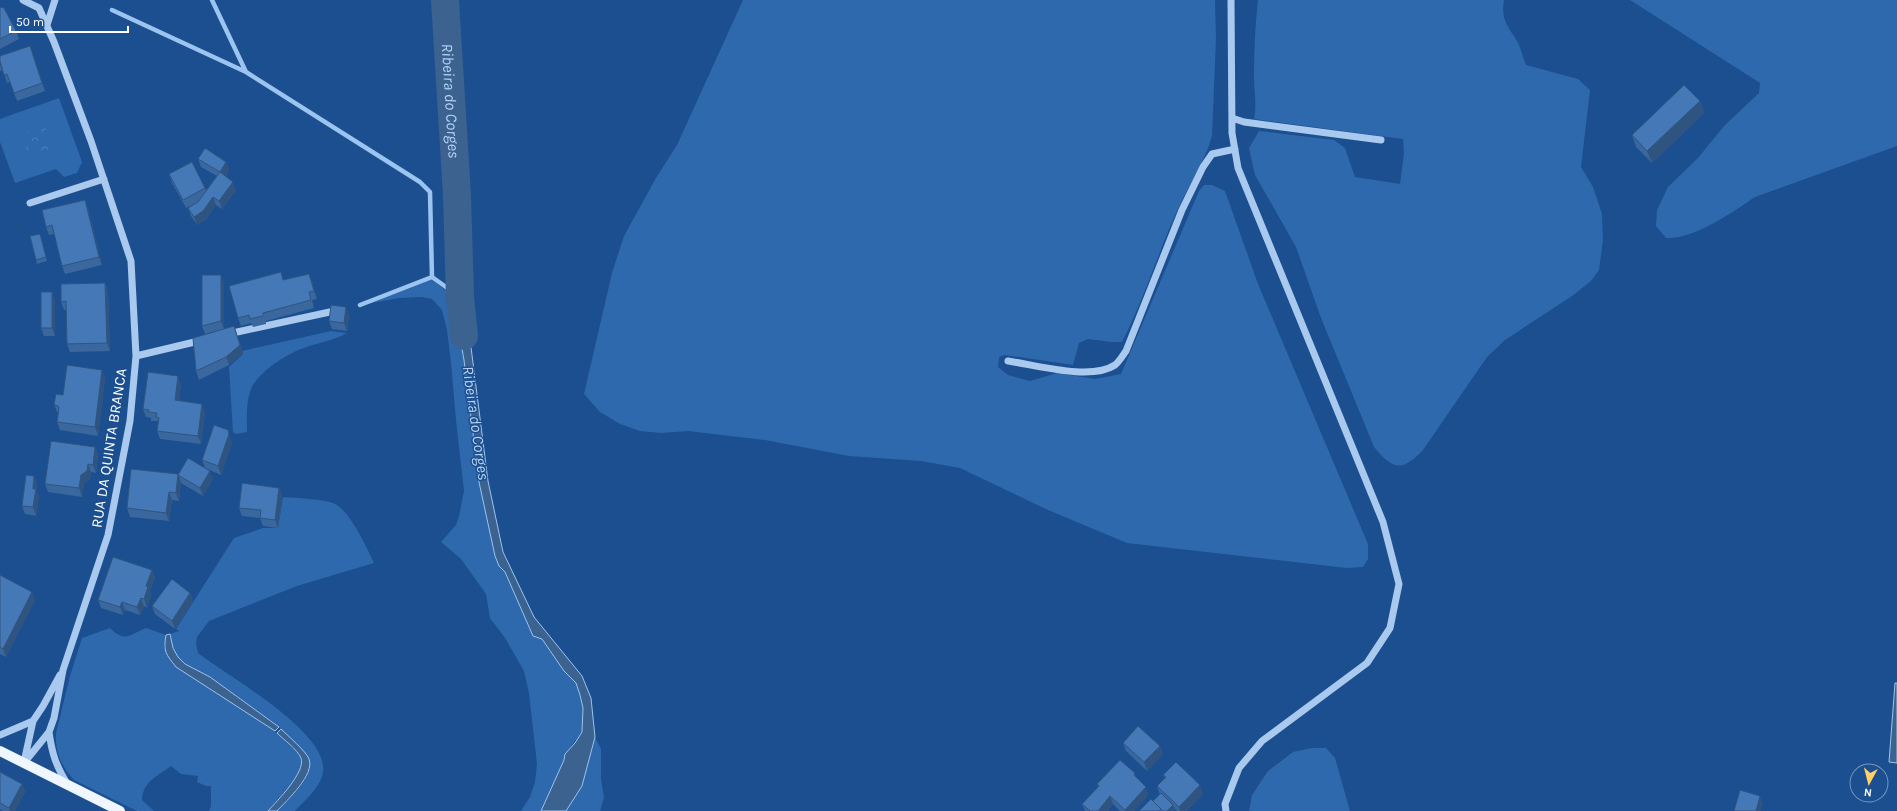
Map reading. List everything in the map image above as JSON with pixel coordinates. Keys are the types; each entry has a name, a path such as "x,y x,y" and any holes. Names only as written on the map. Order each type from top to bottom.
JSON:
{"main road":[{"path":"0,751 120,811"}],"street":[{"path":"23,0 39,8"},
{"name":"RUA DA QUINTA BRANCA","path":"24,763 49,732 54,718 63,670 110,523 130,421 136,356 131,261 104,179 57,49 37,0"},
{"path":"47,25 55,0"},
{"path":"1226,811 1225,804 1239,768 1262,741 1367,663 1390,628 1399,584 1383,522 1238,168 1232,118 1231,0"},
{"path":"1232,118 1244,122 1381,140"},
{"path":"1008,361 1073,371 1100,371 1115,365 1126,351 1182,210 1203,167 1212,154 1235,150"},
{"path":"30,203 104,179"},
{"path":"223,335 339,310"},
{"path":"136,356 208,339"},
{"name":"RUA DA QUINTA BRANCA","path":"24,763 33,721 63,670"},
{"path":"0,735 33,721"},
{"path":"49,732 52,753 58,770 68,785"}],"green space":[{"path":"743,0 1215,0 1216,39 1212,136 1201,163 1171,224 1138,309 1122,342 1088,339 1079,343 1073,365 1005,355 999,357 998,367 1008,375 1030,381 1057,373 1095,379 1121,374 1199,191 1204,185 1212,185 1225,191 1258,284 1368,544 1368,559 1363,567 1347,568 1127,543 1048,510 960,468 921,461 849,456 765,440 688,431 661,433 640,431 620,424 600,412 584,394 612,273 624,236 656,178 677,145"},
{"path":"1258,0 1504,0 1504,18 1518,44 1526,65 1578,79 1590,90 1581,167 1593,187 1602,214 1603,240 1599,270 1591,281 1572,296 1505,340 1487,357 1423,450 1416,457 1403,465 1392,464 1374,447 1321,318 1296,247 1255,175 1249,148 1259,131 1334,140 1345,148 1355,177 1400,184 1404,153 1403,139 1254,119 1254,49"},
{"path":"1630,0 1897,0 1897,146 1755,197 1712,224 1688,235 1666,238 1656,226 1657,210 1668,187 1698,158 1724,126 1759,93 1760,83"},
{"path":"59,98 82,162 77,173 64,177 56,169 15,183 0,142 0,119"},
{"path":"45,126 52,148 29,156 22,133"},
{"path":"431,279 452,295 464,360 479,482 495,556 499,566 505,572 533,636 542,639 564,671 576,683 583,708 582,732 565,754 564,760 541,811 521,811 530,797 535,782 537,764 529,693 524,671 505,638 490,618 486,594 461,559 441,542 456,525 464,491 447,330 442,310 432,299 422,297 399,298 360,305"},
{"path":"331,331 347,333 294,352 279,360 264,372 253,385 250,392 247,412 247,432 236,434 233,432 229,367 243,354 242,351"},
{"path":"283,497 330,502 341,508 358,530 374,563 297,586 209,621 197,637 196,644 198,653 273,706 293,723 310,740 320,756 323,772 322,778 312,793 295,811 277,811 300,787 308,773 310,766 309,758 276,724 210,677 185,664 178,657 173,648 170,634 179,631 176,629 234,538 263,528 278,528"},
{"path":"110,628 115,633 124,636 131,635 146,628 166,635 164,647 176,667 268,725 296,751 301,759 297,777 268,811 209,811 211,806 211,786 206,786 197,782 198,776 181,774 171,766 152,780 145,788 143,793 142,800 154,811 137,811 74,780 69,775 62,764 58,753 56,733 70,676 82,638"},
{"path":"595,737 601,749 601,778 604,798 600,811 566,811 582,786"},
{"path":"1312,748 1326,748 1335,758 1350,811 1249,811 1252,795 1268,771 1293,752"}],"water":[{"path":"452,295 465,300 488,481 503,552 534,617 582,676 591,698 595,737 582,786 566,811 541,811 564,760 565,754 582,732 583,708 576,683 564,671 542,639 533,636 505,572 499,566 495,556 479,482 464,360"},
{"path":"170,634 173,648 178,657 185,664 210,677 279,727 275,731 176,667 165,649 166,635"},
{"path":"1895,683 1897,683 1897,763 1889,762"},
{"path":"281,729 304,752 309,759 310,765 304,780 293,794 277,811 268,811 290,786 299,771 301,764 301,758 297,751 277,733"}],"building":[{"path":"0,7 4,8 16,31 0,39"},
{"path":"30,46 42,83 14,93 7,74 4,75 0,56"},
{"path":"1684,85 1700,101 1647,151 1632,135"},
{"path":"205,148 226,162 220,172 198,159"},
{"path":"192,162 205,188 183,200 169,174"},
{"path":"220,172 233,182 219,201 213,197 203,211 194,217 188,208 198,202"},
{"path":"85,200 99,257 62,266 52,225 46,227 42,210"},
{"path":"40,234 46,257 36,260 30,236"},
{"path":"281,272 283,280 309,274 314,291 309,292 311,300 263,313 263,316 250,319 249,315 238,318 229,286"},
{"path":"202,275 221,275 221,321 202,326"},
{"path":"105,283 107,343 67,344 66,301 61,302 61,284"},
{"path":"41,292 52,292 52,328 41,328"},
{"path":"331,305 346,307 344,323 329,321"},
{"path":"234,326 240,345 226,357 196,371 193,338"},
{"path":"67,365 102,370 95,427 57,422 59,407 54,404 56,394 63,395"},
{"path":"148,372 178,376 175,400 202,404 198,436 157,431 159,418 156,417 157,413 148,412 149,410 143,409"},
{"path":"214,425 228,430 229,434 218,466 202,460"},
{"path":"51,441 95,447 93,465 88,464 87,471 81,475 79,488 45,484"},
{"path":"188,458 210,471 200,488 178,475"},
{"path":"131,469 178,474 176,493 169,492 166,513 127,508"},
{"path":"26,475 34,476 33,489 36,489 33,507 22,506"},
{"path":"242,483 279,488 275,520 260,518 261,510 239,508"},
{"path":"113,557 152,570 146,586 148,587 144,599 141,598 137,607 122,602 120,607 98,600"},
{"path":"0,575 32,592 3,649 0,647"},
{"path":"172,579 190,593 172,621 152,606"},
{"path":"1138,726 1160,746 1144,762 1123,743"},
{"path":"1120,760 1135,773 1134,775 1146,787 1125,810 1110,796 1098,811 1090,811 1082,804 1099,786 1097,784"},
{"path":"1176,762 1200,785 1179,807 1157,786 1166,777 1163,775"},
{"path":"0,772 22,784 9,808 0,803"},
{"path":"1740,790 1760,796 1756,811 1734,811"},
{"path":"1161,793 1173,805 1167,811 1162,811 1153,801"},
{"path":"1151,799 1161,809 1159,811 1139,811"}],"waterway":[{"path":"212,0 246,72"},
{"name":"Ribeira do Corges","path":"445,0 457,195 460,297 464,336"},
{"path":"112,10 246,72 420,182 430,192 432,277"},
{"path":"432,277 460,297"},
{"path":"360,305 432,277"}]}
